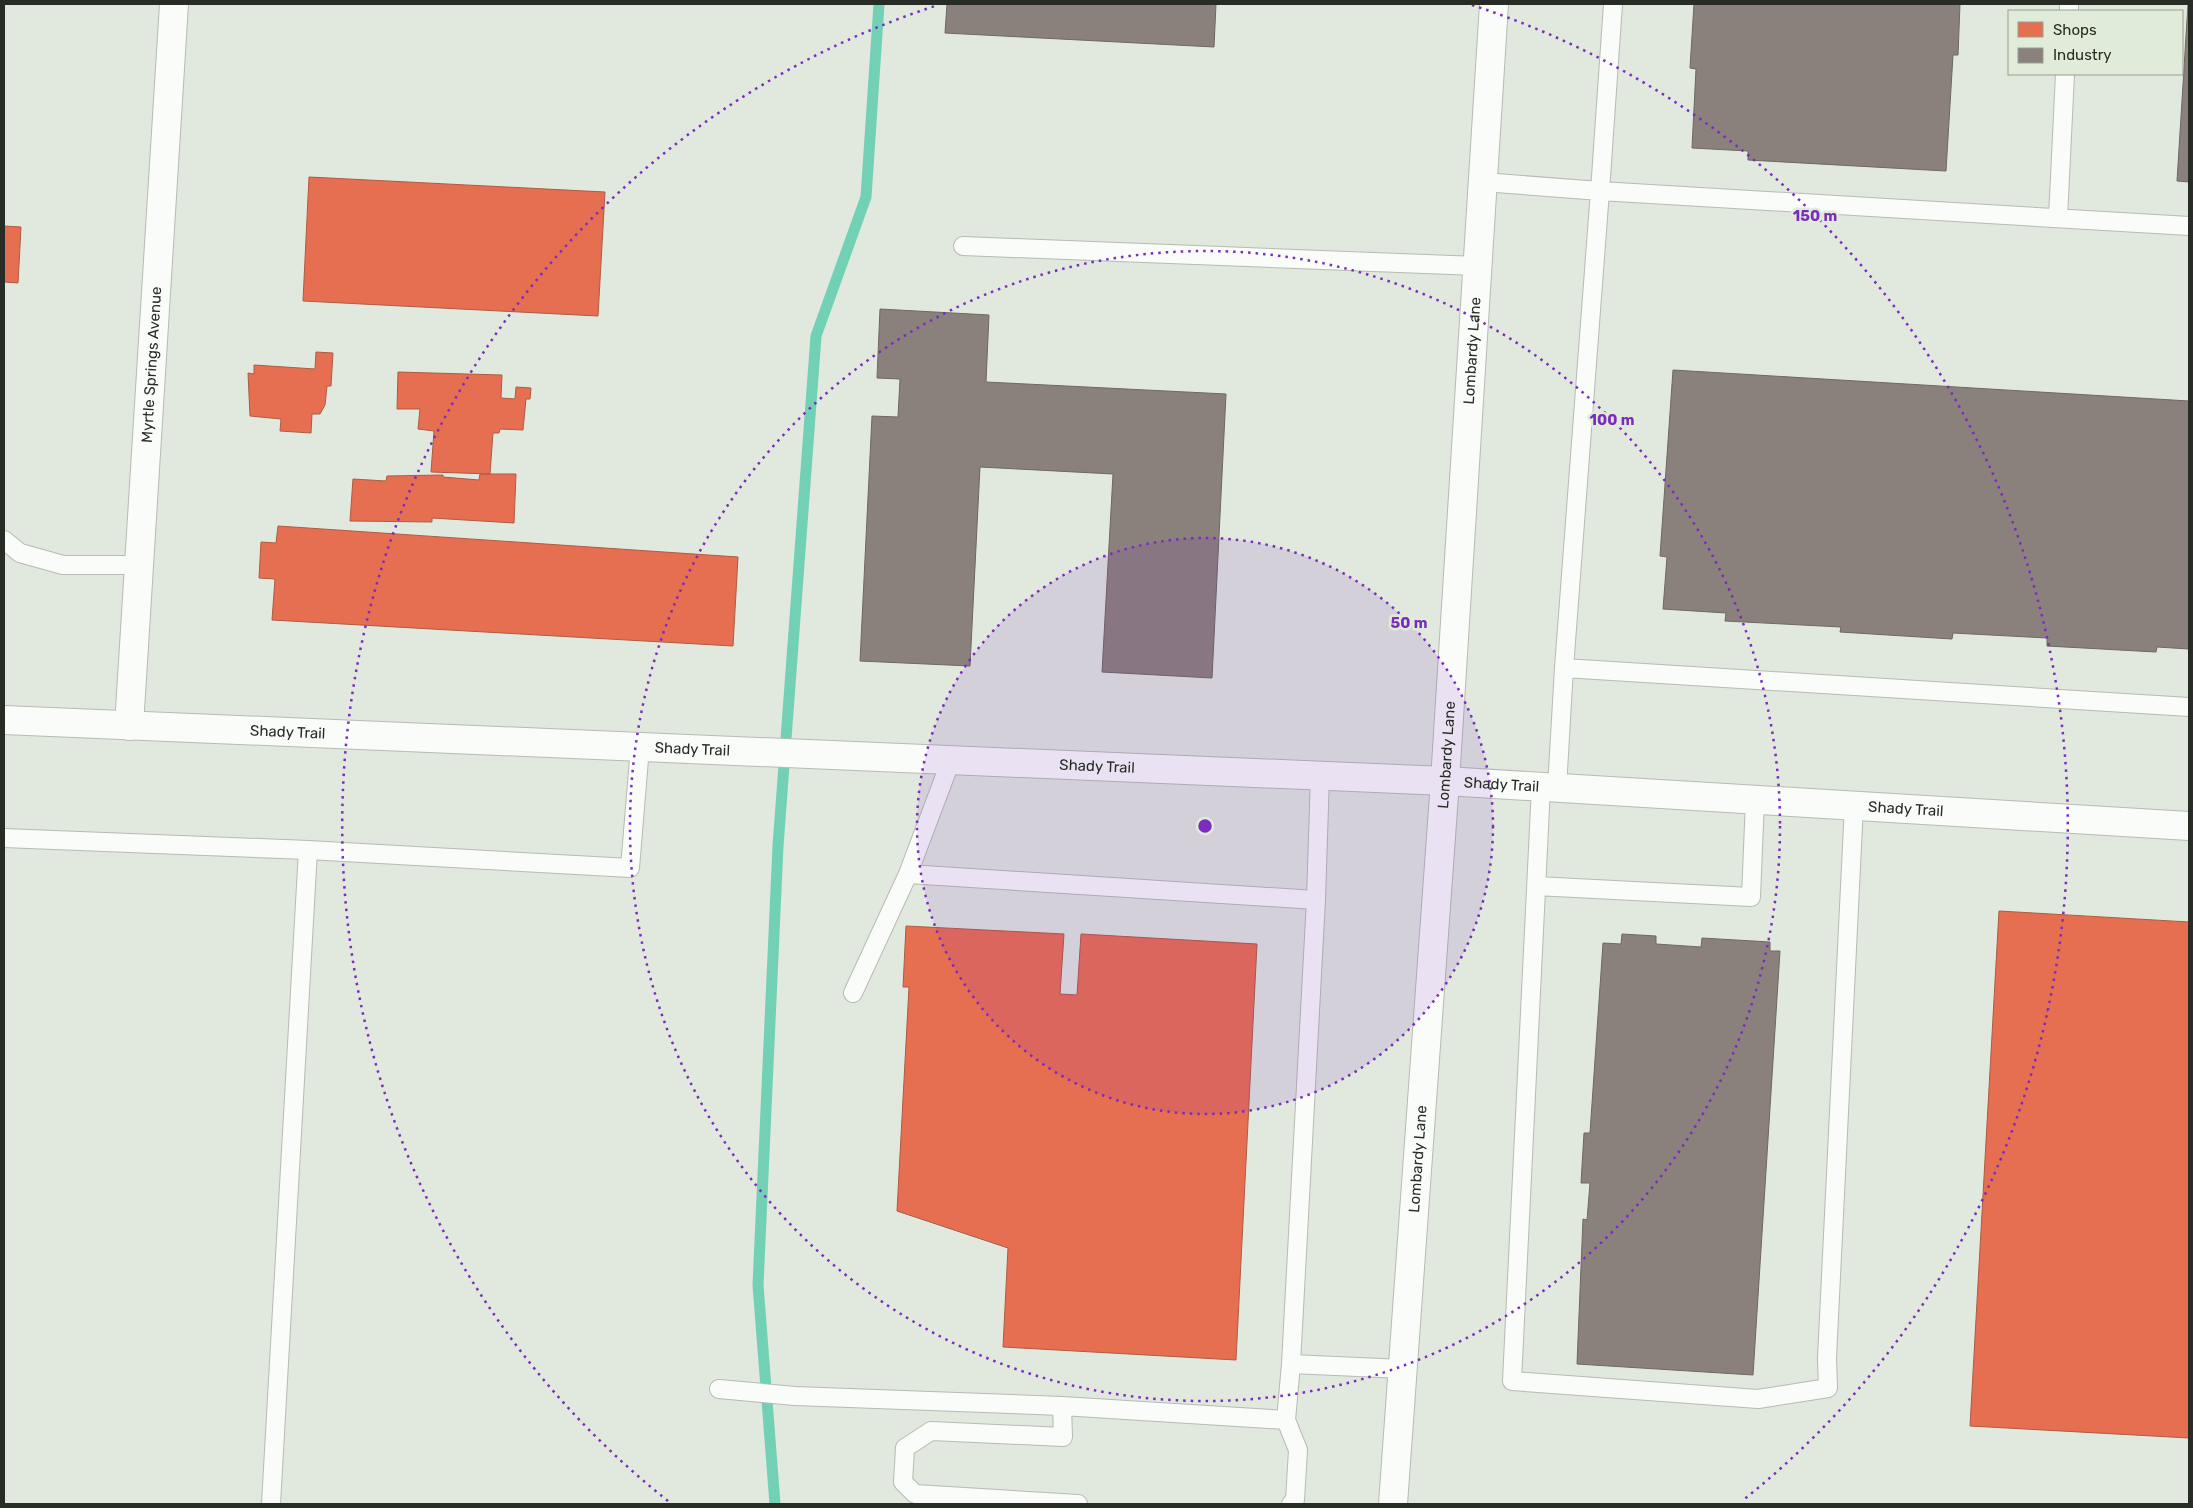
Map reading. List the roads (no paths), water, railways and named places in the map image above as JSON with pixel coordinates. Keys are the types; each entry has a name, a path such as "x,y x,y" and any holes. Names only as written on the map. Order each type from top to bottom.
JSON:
{"street":[{"name":"Myrtle Springs Avenue","path":"130,726 174,4"},
{"name":"Lombardy Lane","path":"1393,1504 1445,781 1494,4"},
{"name":"Shady Trail","path":"4,720 1445,781 2189,826"}],"lane":[{"path":"1613,4 1564,668 1536,886 1512,1381 1758,1399 1828,1388 1827,1358 1854,805"},
{"path":"2058,218 2066,75"},
{"path":"1482,182 1600,191 2189,226"},
{"path":"963,246 1478,266"},
{"path":"4,540 20,553 63,565 139,564"},
{"path":"1564,668 2189,707"},
{"path":"4,838 308,850 630,868 640,747"},
{"path":"853,993 908,874 951,760"},
{"path":"1291,1504 1295,1500 1298,1450 1286,1420 1291,1364 1316,900 1320,775"},
{"path":"1536,886 1751,897 1755,800"},
{"path":"270,1504 308,850"},
{"path":"908,874 1316,900"},
{"path":"1291,1364 1403,1369"},
{"path":"719,1389 795,1396 1062,1406 1286,1420"},
{"path":"1062,1406 1063,1437 931,1431 905,1448 903,1482 915,1494 1078,1504"}],"waterway":[{"path":"775,1504 758,1285 778,846 816,336 866,197 879,4"}]}
